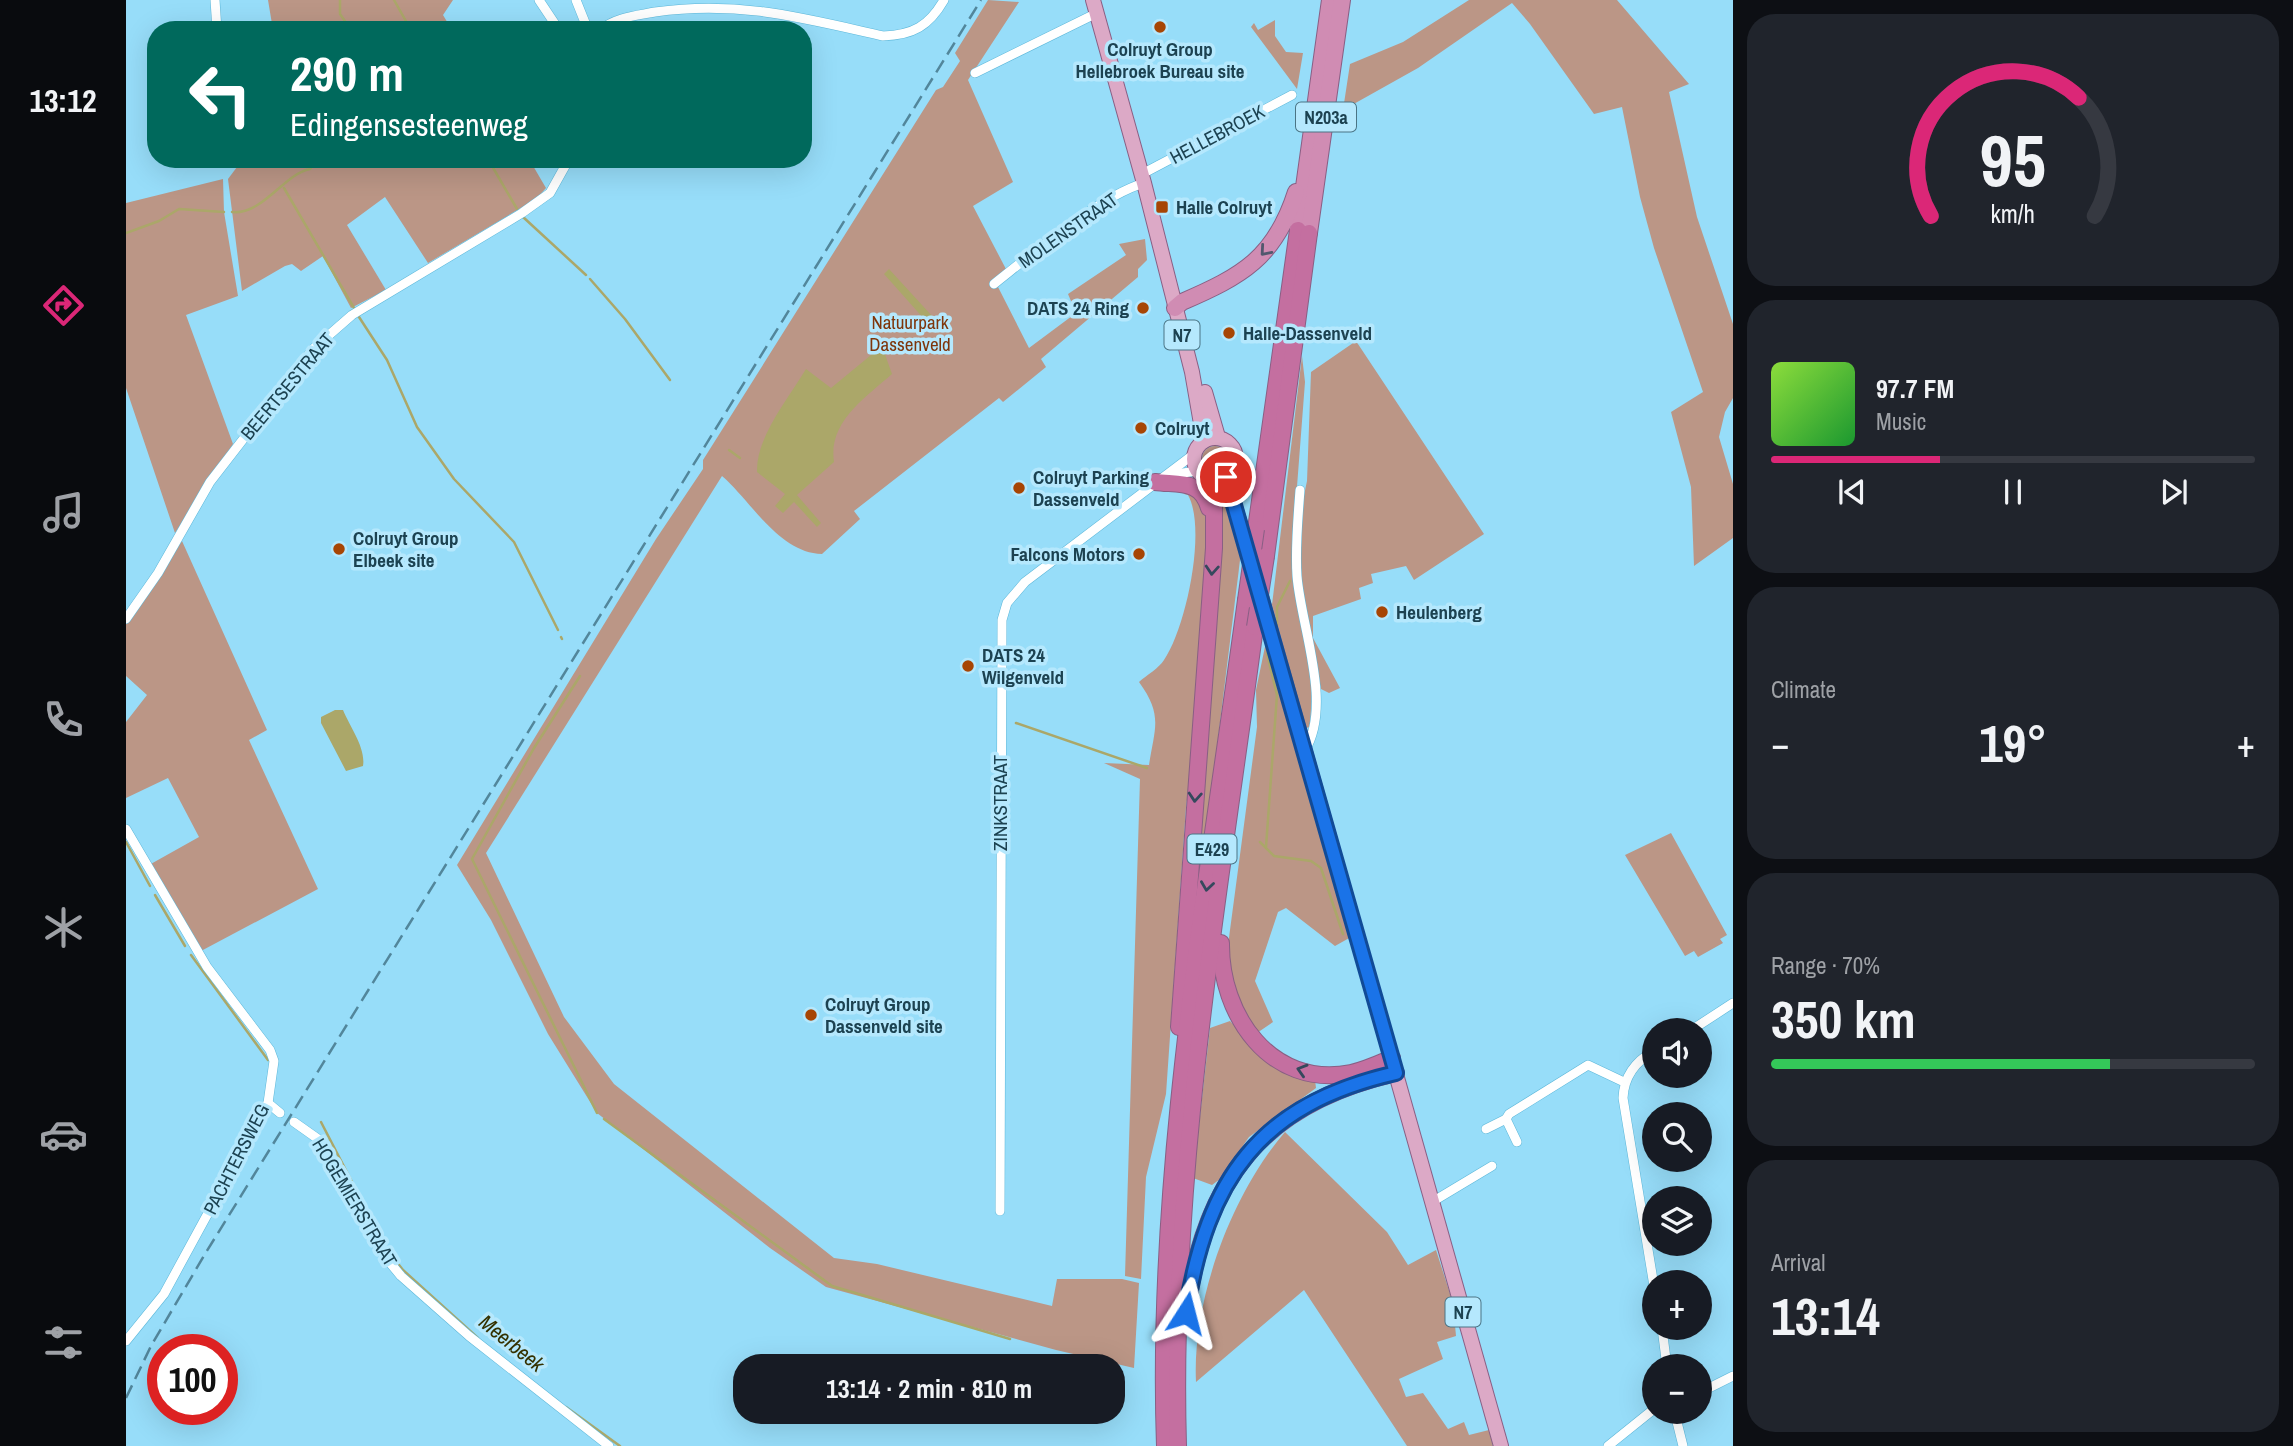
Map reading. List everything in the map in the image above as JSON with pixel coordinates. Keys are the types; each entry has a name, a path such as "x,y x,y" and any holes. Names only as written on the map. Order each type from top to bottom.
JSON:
{"highway":[{"name":"N203a","path":"1304,232 1308,164 1330,0"},
{"name":"N203a","path":"1304,232 1342,0"},
{"path":"1178,300 1187,291 1229,281 1248,270 1273,242 1283,226 1308,164"},
{"name":"E429","path":"1165,1446 1168,1262 1181,1099 1256,529 1304,232"},
{"name":"E429","path":"1178,1446 1178,1340 1185,1194 1202,1025 1266,556 1304,232"},
{"path":"1181,1099 1175,1081 1214,502 1202,475"},
{"path":"1161,479 1195,487 1207,500 1213,522"},
{"path":"1218,906 1223,979 1231,1004 1254,1042 1285,1064 1317,1074 1350,1073 1394,1065"},
{"path":"1178,1340 1199,1246 1209,1219 1230,1178 1247,1154 1281,1121 1302,1106 1394,1065"}],"main road":[{"name":"N7","path":"1095,6 1178,300 1211,439 1230,443 1236,454 1234,467 1226,477 1501,1446"},
{"path":"1211,439 1194,454 1202,475 1226,477"}],"street":[{"path":"215,0 216,21"},
{"path":"539,0 553,21"},
{"path":"576,0 584,21"},
{"path":"616,21 680,4 729,5 757,8 883,36 920,30 944,0"},
{"path":"975,72 1095,6"},
{"name":"HELLEBROEK","path":"1143,178 1292,95"},
{"name":"BEERTSESTRAAT","path":"126,619 158,573 210,482 313,349 352,315 541,200 550,193 564,168"},
{"name":"MOLENSTRAAT","path":"994,284 1143,178"},
{"name":"ZINKSTRAAT","path":"1000,1211 1002,620 1007,603 1026,582 1194,454"},
{"name":"ZINKSTRAAT","path":"1161,479 1202,475"},
{"path":"1300,490 1297,578 1315,684 1315,725 1305,750"},
{"name":"PACHTERSWEG","path":"126,830 207,967 273,1056 268,1103 164,1294 126,1341"},
{"path":"1710,1018 1733,1003"},
{"path":"1642,1060 1634,1066 1624,1082 1623,1098 1651,1270"},
{"path":"1486,1129 1506,1119 1509,1114 1588,1065 1624,1082"},
{"path":"268,1103 280,1113"},
{"path":"1506,1119 1517,1142"},
{"name":"HOGEMIERSTRAAT","path":"294,1122 318,1139 381,1252 401,1276 470,1336 609,1446"},
{"path":"1432,1202 1492,1167"},
{"path":"1712,1386 1733,1376"},
{"path":"1608,1446 1642,1419"},
{"path":"1676,1424 1683,1446"}],"green space":[{"path":"268,0 453,0 443,15 447,21 272,21"},
{"name":"Natuurpark Dassenveld","path":"988,0 1019,2 968,80 1013,182 973,206 1007,271 998,287 1029,348 1076,313 1068,294 1126,255 1119,244 1145,239 1147,260 1138,269 1138,277 1041,359 1046,367 1003,402 999,398 854,511 860,519 822,554 792,545 779,536 722,476 486,853 564,1017 614,1084 834,1258 877,1264 1052,1306 1057,1279 1122,1279 1139,1283 1134,1368 1125,1366 1125,1354 1073,1354 826,1287 770,1248 597,1113 548,1034 491,920 457,865 656,539 703,469 703,460 936,90 943,87 960,61 955,53"},
{"path":"1469,0 1617,0 1689,84 1669,92 1697,217 1733,324 1733,398 1725,412 1719,437 1733,484 1733,538 1694,566 1691,487 1671,412 1703,392 1654,248 1640,197 1622,107 1594,114 1512,3 1418,68 1343,110 1350,64 1403,42"},
{"path":"1275,20 1275,36 1286,52 1303,53 1297,89 1251,27 1254,23 1258,30"},
{"path":"236,168 534,168 546,188 536,199 428,263 385,197 347,225 386,290 351,308 323,256 301,271 292,264 285,266 242,291 228,179"},
{"path":"223,179 224,212 238,296 186,315 233,444 175,533 126,388 126,203"},
{"path":"1356,341 1484,534 1414,580 1406,566 1371,574 1373,583 1359,588 1361,599 1313,616 1313,638 1340,688 1329,693 1321,689 1314,653 1310,727 1306,728 1272,605 1302,356 1305,382 1292,552 1307,481 1311,372"},
{"path":"1215,446 1224,450 1228,459 1224,468 1215,472 1206,468 1202,459 1206,450"},
{"path":"1215,489 1222,493 1241,552 1189,974"},
{"path":"1191,490 1208,517 1197,724 1186,807 1166,1094 1146,1177 1141,1279 1125,1276 1140,779 1104,763 1149,765 1155,731 1154,713 1147,693 1139,682 1164,660 1180,625 1186,603 1195,554 1193,511 1188,495 1184,494"},
{"path":"182,541 267,730 249,740 318,889 201,951 149,865 199,837 168,778 126,798 126,722 147,695 126,676 126,623"},
{"path":"1267,637 1281,700 1351,937 1335,946 1286,908 1278,912 1255,981 1273,1022 1257,1033 1246,1019 1232,985 1228,945 1257,727 1256,690"},
{"path":"1671,833 1727,935 1720,939 1723,943 1698,957 1694,951 1685,956 1625,855"},
{"path":"1230,1021 1266,1061 1315,1080 1316,1088 1249,1137 1220,1179 1212,1185 1193,1178 1210,1028"},
{"path":"1285,1132 1387,1232 1408,1265 1436,1250 1453,1303 1456,1336 1437,1342 1443,1359 1399,1379 1406,1397 1423,1393 1448,1429 1464,1422 1469,1435 1489,1430 1493,1446 1407,1446 1304,1290 1196,1382 1201,1317 1219,1249 1248,1185"}],"shaded area":[{"path":"889,269 933,317 930,322 925,320 884,274"},
{"path":"882,346 892,374 851,412 837,435 834,462 797,495 821,523 817,527 794,502 783,513 775,506 785,494 757,472 762,445 774,419 806,369 831,388"},
{"path":"335,710 343,710 360,745 363,766 346,771 321,723 321,717"}],"waterway":[{"path":"340,0 340,14 345,21"},
{"path":"394,0 406,21"},
{"path":"232,212 254,207 291,178 311,168"},
{"path":"493,168 517,209"},
{"path":"284,188 354,308"},
{"path":"126,233 159,221 179,209 224,212"},
{"path":"523,217 586,275"},
{"path":"590,279 625,319 670,380"},
{"path":"359,317 387,360 417,427 454,479 514,542 558,630"},
{"path":"729,450 740,458"},
{"path":"1277,626 1277,607 1290,581"},
{"path":"1266,847 1277,695 1267,654 1269,649"},
{"path":"580,676 534,748 472,859 597,1113"},
{"path":"1016,723 1147,768"},
{"name":"Meerbeek","path":"126,842 150,886"},
{"path":"1260,842 1274,856 1311,861 1321,868 1343,934"},
{"name":"Meerbeek","path":"155,895 185,946"},
{"name":"Meerbeek","path":"191,955 268,1060"},
{"path":"604,1119 832,1286 1010,1339"},
{"name":"Meerbeek","path":"321,1122 382,1240"},
{"name":"Meerbeek","path":"392,1256 403,1270 478,1338"},
{"name":"Meerbeek","path":"566,1407 620,1446"}],"railway":[{"path":"126,1398 151,1346 205,1254 981,0"}],"place":[{"name":"Colruyt Group Hellebroek Bureau site","path":"1160,27"},
{"name":"Halle Colruyt","path":"1162,207"},
{"name":"DATS 24 Ring","path":"1143,308"},
{"name":"Halle-Dassenveld","path":"1229,333"},
{"name":"Colruyt","path":"1141,428"},
{"name":"Colruyt Parking Dassenveld","path":"1019,488"},
{"name":"Colruyt Group Elbeek site","path":"339,549"},
{"name":"Falcons Motors","path":"1139,554"},
{"name":"Heulenberg","path":"1382,612"},
{"name":"DATS 24 Wilgenveld","path":"968,666"},
{"name":"Colruyt Group Dassenveld site","path":"811,1015"}],"route":[{"path":"1186,1313 1199,1246 1209,1219 1230,1178 1247,1154 1281,1121 1302,1106 1352,1084 1396,1073 1226,477"}]}
